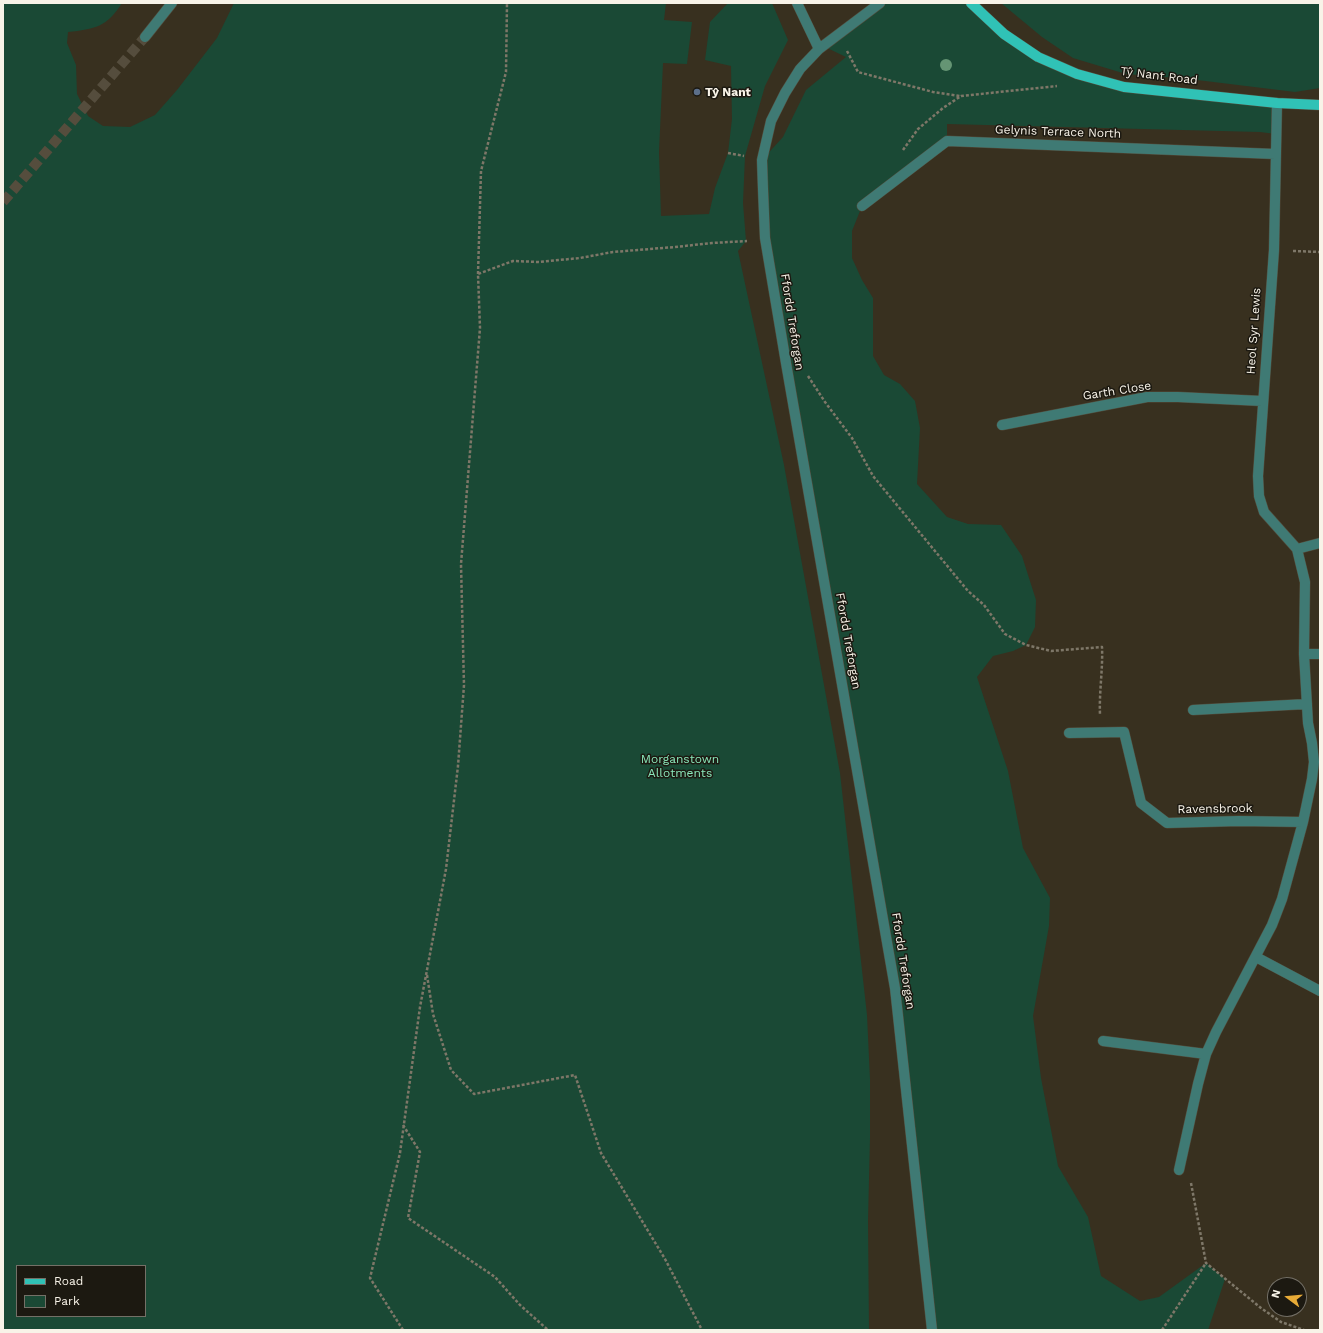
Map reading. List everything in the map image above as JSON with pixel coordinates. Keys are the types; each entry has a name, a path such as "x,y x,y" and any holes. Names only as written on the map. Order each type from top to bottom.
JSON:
{"main road":[{"name":"Tŷ Nant Road","path":"972,3 1004,34 1038,57 1078,74 1124,87 1277,103 1320,105"}],"street":[{"path":"144,37 172,3"},
{"path":"797,3 819,49"},
{"name":"Ffordd Treforgan","path":"880,3 819,49 800,69 785,93 771,121 762,160 765,238 895,988 932,1330"},
{"name":"Heol Syr Lewis","path":"1277,103 1274,250 1262,401 1258,476 1259,496 1264,512 1297,549 1305,582 1304,654"},
{"name":"Gelynis Terrace North","path":"862,206 947,141 1276,154"},
{"name":"Garth Close","path":"1002,425 1147,398 1178,397 1262,401"},
{"path":"1297,549 1320,543"},
{"path":"1179,1170 1206,1054 1256,957 1282,899 1303,822 1314,762 1308,723 1304,654 1320,654"},
{"path":"1193,710 1307,704"},
{"name":"Ravensbrook","path":"1069,733 1124,732 1141,803 1167,823 1239,821 1303,822"},
{"path":"1256,957 1320,991"},
{"path":"1103,1041 1206,1054"}],"path":[{"path":"403,1330 370,1278 400,1152 420,1007 446,869 458,766 464,685 461,564 480,328 478,274 481,171 506,72 507,3"},
{"path":"837,36 858,72 933,92 961,96 1057,86 1078,74"},
{"path":"900,178 902,152 918,129 961,96"},
{"path":"478,274 513,261 539,262 580,258 613,252 675,248 712,242 746,242 765,238"},
{"path":"1274,250 1320,252"},
{"path":"786,363 806,373 812,384 852,438 873,476 968,591 984,605 1005,634 1026,645 1051,651 1102,647 1100,680 1101,733"},
{"path":"426,972 433,1014 451,1070 474,1094 575,1075 601,1153 665,1259 702,1330"},
{"path":"404,1125 420,1152 408,1218 495,1277 520,1305 548,1330"},
{"path":"1179,1170 1191,1183 1206,1263 1261,1308 1281,1322 1304,1330"},
{"path":"1162,1330 1206,1263"}],"green space":[{"name":"Morganstown Allotments","path":"3,3 122,3 111,17 100,25 86,30 68,32 67,43 76,65 77,94 88,116 103,126 130,127 155,115 177,90 217,38 234,3 666,3 664,20 692,22 687,64 663,63 659,152 661,216 709,214 715,188 728,153 732,119 731,66 705,60 710,22 728,3 772,3 788,40 765,86 745,156 743,203 746,241 738,251 784,465 840,773 867,1015 870,1079 868,1221 869,1330 3,1330"},
{"path":"880,3 971,3 1038,57 1124,87 1277,103 1276,134 1260,132 947,124 947,141 862,206 852,231 852,258 862,280 873,298 873,356 884,375 900,384 915,401 920,428 917,484 947,517 968,524 1001,525 1022,556 1036,600 1035,627 1026,645 1013,651 993,656 977,677 1008,771 1023,848 1050,898 1049,926 1033,1016 1041,1078 1058,1166 1088,1217 1101,1276 1140,1301 1159,1297 1206,1263 1225,1279 1208,1330 931,1330 883,915 765,238 762,160 783,137 806,90 846,57 823,46"},
{"path":"1001,3 1320,3 1320,88 1295,92 1189,79 1126,74 1073,58 1042,37"}],"tunnel":[{"path":"3,202 145,37"}],"place":[{"name":"Tŷ Nant","path":"697,92"}]}
